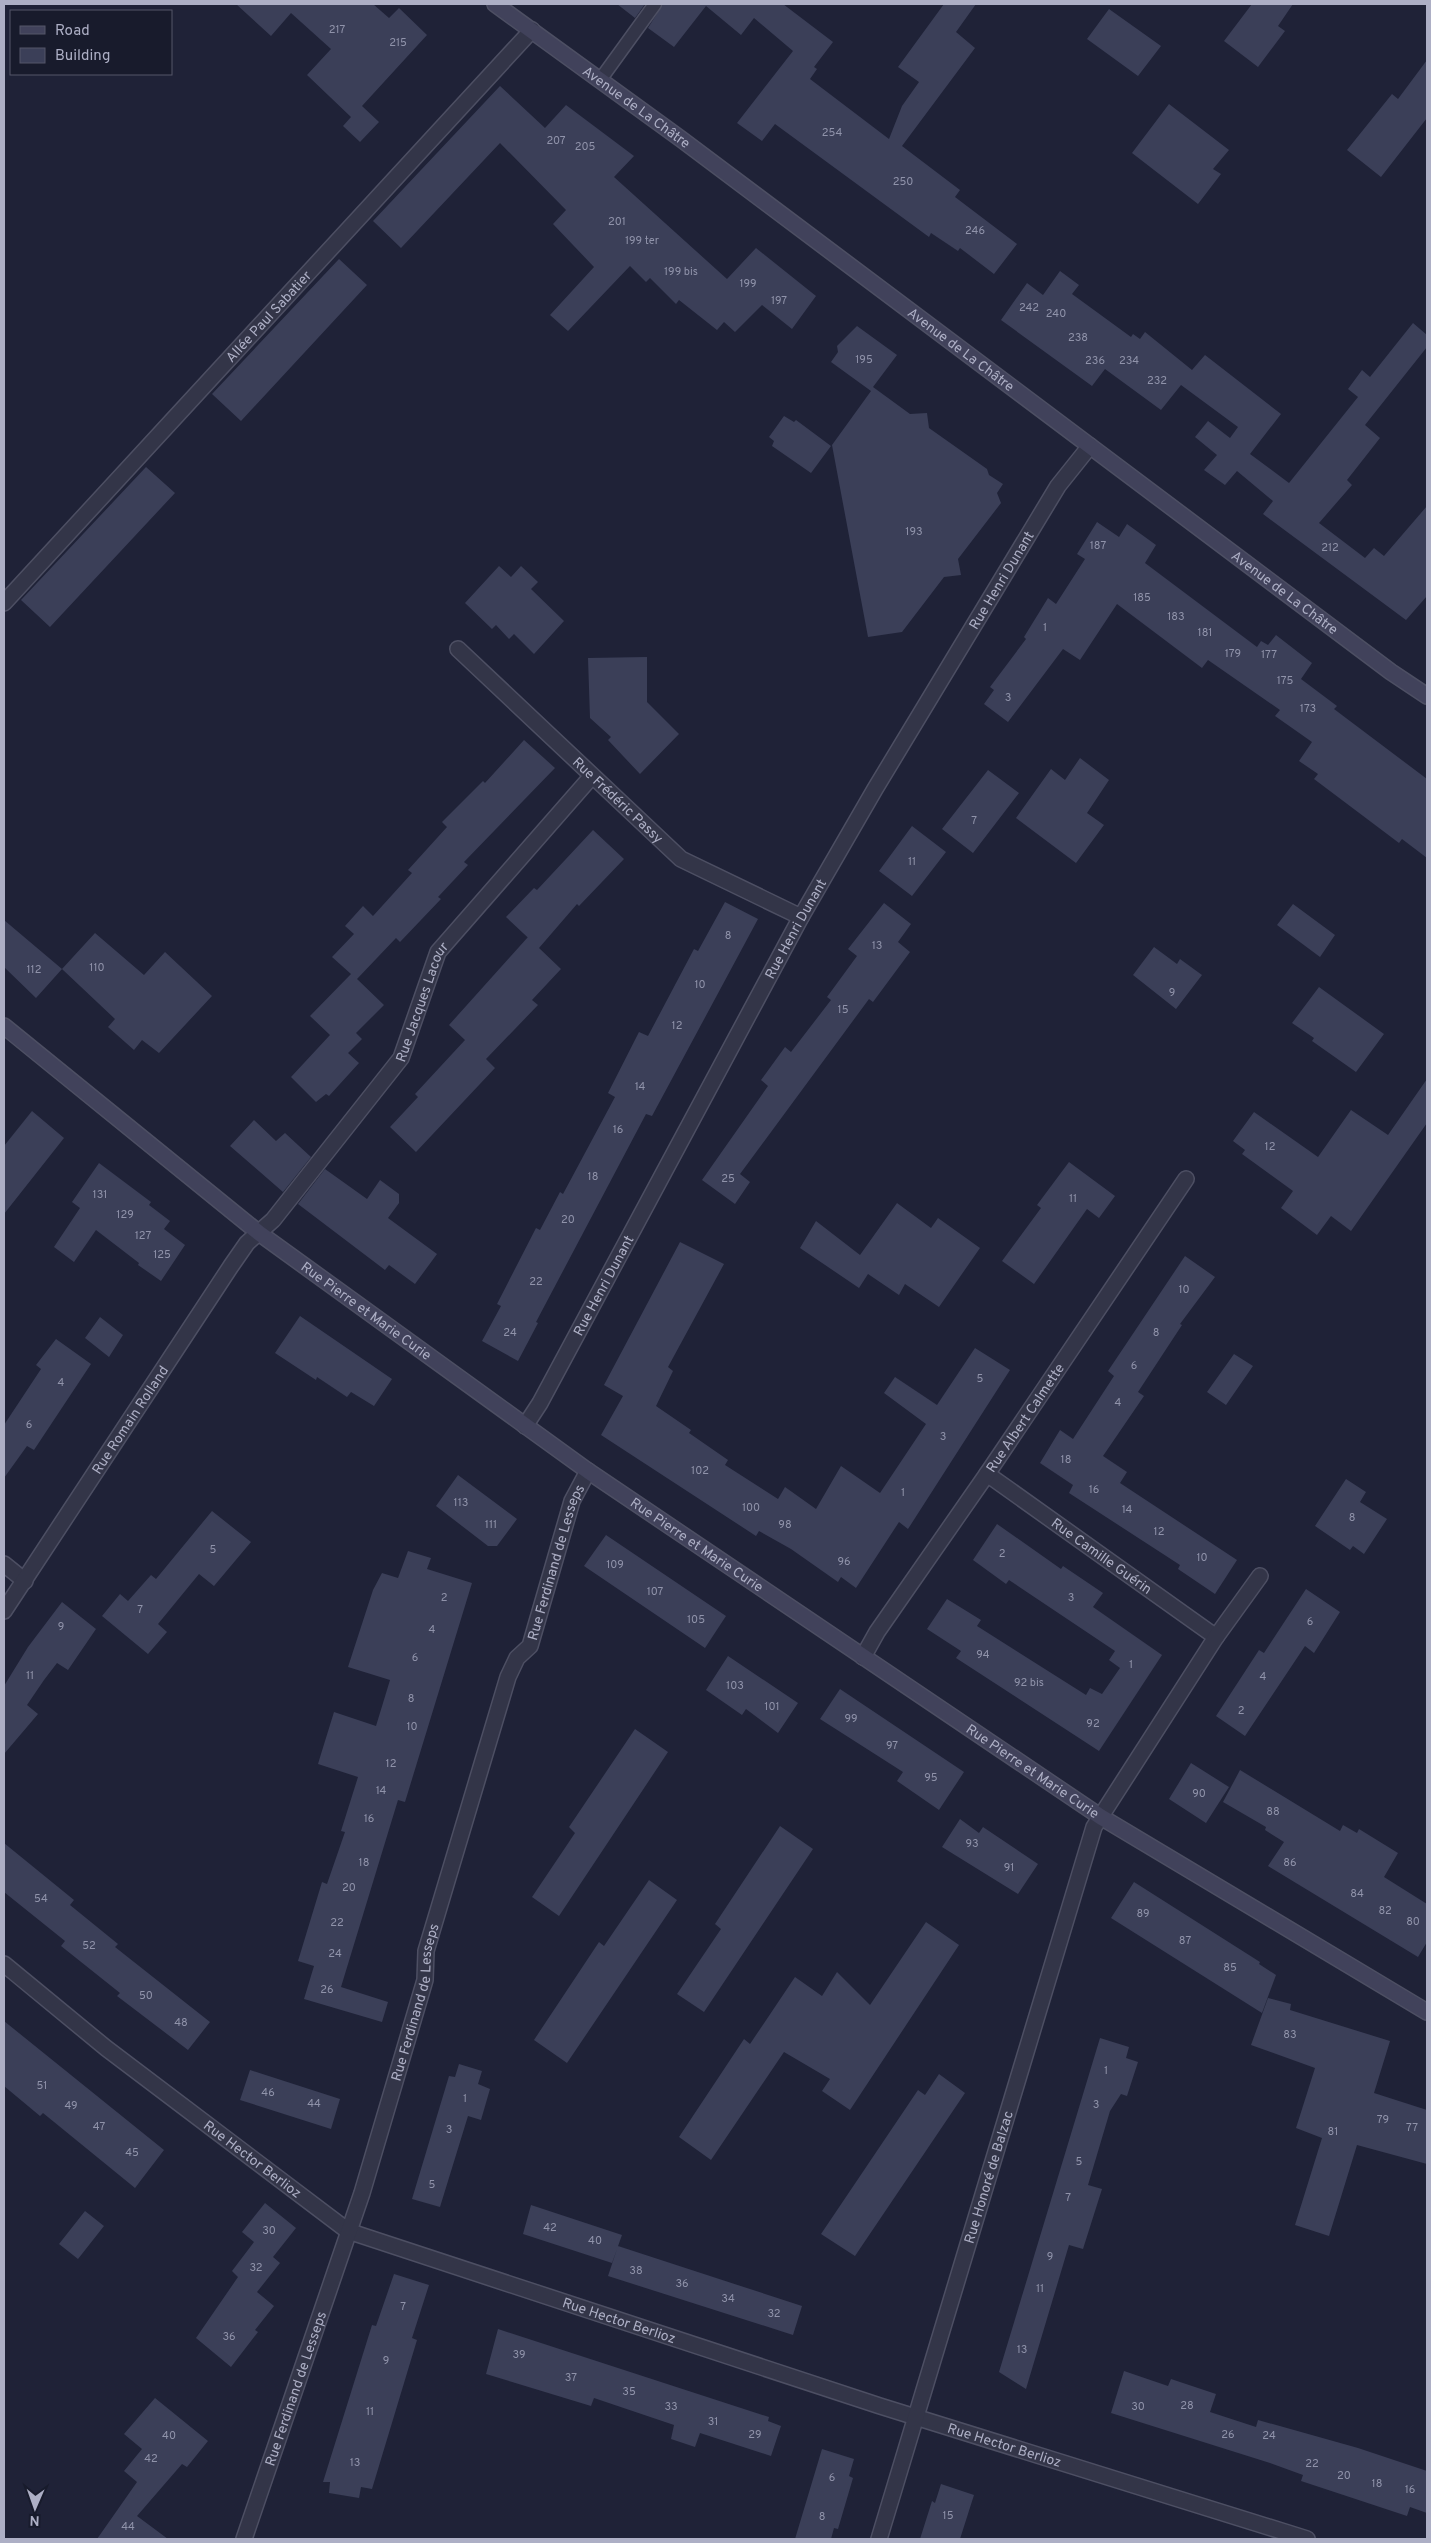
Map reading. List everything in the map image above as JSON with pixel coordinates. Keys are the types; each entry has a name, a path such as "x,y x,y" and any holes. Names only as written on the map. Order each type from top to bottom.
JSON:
{"street":[{"name":"Avenue de La Châtre","path":"495,4 600,80 1383,666 1427,696"},
{"name":"Allée Paul Sabatier","path":"4,603 532,30"},
{"name":"Rue Henri Dunant","path":"525,1426 544,1395 801,917 875,789 1058,486 1090,446"},
{"name":"Rue Frédéric Passy","path":"458,648 681,859 801,917"},
{"name":"Rue Jacques Lacour","path":"259,1233 273,1220 401,1058 438,952 592,776"},
{"name":"Rue Pierre et Marie Curie","path":"4,1026 259,1233 588,1471 1102,1817 1427,2012"},
{"name":"Rue Albert Calmette","path":"863,1657 877,1632 987,1474 1186,1179"},
{"name":"Rue Romain Rolland","path":"4,1611 231,1266 247,1244 259,1233"},
{"name":"Rue Ferdinand de Lesseps","path":"244,2539 362,2193 425,1980 426,1951 508,1677 517,1658 530,1646 572,1501 588,1471"},
{"name":"Rue Camille Guérin","path":"987,1474 1216,1637"},
{"path":"4,1564 24,1581"},
{"path":"1102,1817 1216,1637 1260,1576"},
{"name":"Rue Honoré de Balzac","path":"879,2539 1083,1860 1094,1827 1102,1817"},
{"name":"Rue Hector Berlioz","path":"4,1964 106,2048 348,2231 915,2416 1307,2539"}],"lane":[{"path":"600,80 655,4"}],"building":[{"path":"236,4 373,4 389,18 399,8 427,35 362,106 379,122 360,142 343,126 351,117 307,75 331,49 291,13 271,36"},
{"path":"617,4 645,4 635,18"},
{"path":"663,4 783,4 833,42 814,67 817,69 810,79 889,139 902,106 919,82 898,67 944,4 976,4 956,32 975,48 902,146 960,190 955,197 1017,244 994,274 960,248 958,251 931,233 929,237 775,124 762,141 737,123 793,51 754,18 741,35 706,6 674,47 648,28"},
{"path":"1252,4 1293,4 1278,26 1285,31 1258,67 1224,41"},
{"path":"1109,9 1161,46 1138,76 1087,39"},
{"path":"1427,60 1427,118 1381,177 1347,150 1392,94 1398,99"},
{"path":"500,86 545,128 566,105 634,156 614,177 727,279 756,248 816,296 792,329 762,305 735,332 724,322 717,330 679,300 676,304 650,278 646,282 630,266 568,331 550,315 594,267 553,224 566,210 500,143 401,248 373,221"},
{"path":"1169,104 1229,150 1213,169 1221,174 1198,204 1132,153"},
{"path":"339,259 367,285 241,421 212,394"},
{"path":"1060,271 1079,285 1072,294 1131,337 1133,334 1140,339 1145,332 1192,370 1205,355 1281,414 1250,454 1289,483 1358,397 1348,389 1362,370 1370,377 1413,323 1427,335 1427,347 1365,425 1380,438 1347,480 1352,485 1319,523 1365,558 1374,548 1384,556 1427,506 1427,596 1406,620 1263,514 1273,501 1237,471 1225,485 1204,470 1217,455 1195,437 1208,421 1230,438 1238,427 1181,385 1161,410 1105,369 1092,386 1001,320 1027,283 1043,295"},
{"path":"857,326 897,355 873,387 910,414 927,413 929,428 987,469 989,475 1003,484 997,493 1001,503 958,559 961,575 944,577 902,632 868,637 832,445 871,391 831,362 838,352 837,346"},
{"path":"784,416 794,422 796,420 831,446 811,473 772,446 774,441 769,437"},
{"path":"146,467 175,493 50,627 21,600"},
{"path":"1097,522 1119,537 1127,524 1156,545 1145,563 1257,647 1261,641 1268,645 1276,635 1312,663 1301,679 1337,706 1334,709 1427,779 1427,858 1402,839 1399,843 1314,779 1318,774 1299,761 1312,742 1275,716 1280,710 1208,660 1202,668 1117,604 1080,660 1063,649 1008,722 984,704 994,690 990,687 1026,639 1024,637 1048,598 1056,604 1085,559 1077,554"},
{"path":"499,566 511,577 521,566 538,582 531,589 564,621 534,654 514,634 509,639 496,625 492,629 465,603"},
{"path":"647,657 647,702 679,734 640,774 608,740 611,737 590,718 588,658"},
{"path":"524,740 555,768 464,862 468,865 438,897 441,899 400,942 396,938 357,979 384,1005 356,1033 362,1039 348,1053 359,1063 329,1096 326,1094 316,1102 291,1077 330,1035 310,1016 351,974 332,957 354,934 345,926 363,906 373,916 412,873 408,870 447,827 442,822 483,781 485,783"},
{"path":"1080,758 1109,780 1087,813 1104,825 1076,863 1016,818 1051,769 1065,780"},
{"path":"988,770 1019,793 973,853 942,829"},
{"path":"912,826 946,852 912,896 879,871"},
{"path":"593,830 624,859 579,906 577,904 539,948 561,969 532,1000 538,1005 486,1059 495,1068 416,1152 390,1127 418,1097 415,1094 465,1040 449,1025 528,937 506,917 534,888 537,890"},
{"path":"725,902 758,919 652,1116 646,1114 536,1322 538,1323 518,1361 482,1341 501,1306 497,1304 536,1228 540,1230 560,1192 563,1194 615,1097 608,1093 639,1032 648,1036 694,949 698,951"},
{"path":"884,903 911,924 898,942 910,952 873,1002 869,999 740,1174 750,1182 735,1204 702,1180 768,1086 761,1080 785,1047 791,1052 831,1000 827,997 857,956 848,949"},
{"path":"1293,904 1335,935 1320,957 1277,925"},
{"path":"4,920 62,969 36,998 4,967"},
{"path":"95,933 144,975 165,952 212,996 159,1053 142,1040 134,1050 108,1027 115,1019 62,969"},
{"path":"1154,947 1177,964 1180,959 1202,975 1176,1009 1133,975"},
{"path":"1319,987 1384,1034 1356,1072 1312,1041 1314,1038 1292,1023"},
{"path":"1427,1079 1427,1123 1351,1231 1331,1216 1317,1235 1281,1208 1293,1191 1242,1154 1245,1150 1233,1141 1254,1112 1318,1157 1351,1110 1388,1135"},
{"path":"32,1111 64,1138 4,1214 4,1146"},
{"path":"254,1120 276,1141 285,1133 311,1157 283,1192 230,1146"},
{"path":"1069,1162 1115,1196 1099,1218 1087,1209 1034,1284 1002,1261 1041,1208 1037,1205"},
{"path":"99,1163 151,1202 149,1205 170,1221 164,1229 185,1245 161,1281 138,1265 139,1263 96,1230 74,1262 54,1247 80,1208 72,1202"},
{"path":"325,1169 367,1199 380,1180 399,1194 399,1203 388,1218 437,1254 415,1284 389,1265 385,1270 298,1204"},
{"path":"897,1203 931,1228 938,1218 980,1248 939,1307 905,1284 899,1295 868,1274 859,1288 800,1248 816,1221 860,1255"},
{"path":"680,1242 724,1264 668,1367 673,1371 656,1406 691,1430 689,1433 728,1460 725,1465 778,1499 785,1487 816,1509 841,1466 880,1493 926,1424 884,1393 895,1377 937,1405 975,1348 1010,1370 908,1529 899,1522 856,1588 841,1577 838,1582 791,1549 759,1531 756,1536 601,1435 623,1396 604,1385"},
{"path":"1185,1256 1215,1277 1180,1324 1182,1325 1138,1392 1144,1396 1103,1456 1127,1472 1120,1483 1237,1560 1215,1594 1178,1569 1180,1565 1069,1493 1073,1485 1040,1463 1060,1430 1073,1439 1114,1376 1108,1371"},
{"path":"300,1316 392,1379 374,1406 351,1392 347,1397 317,1377 316,1380 275,1353"},
{"path":"100,1317 123,1335 109,1357 85,1338"},
{"path":"56,1339 91,1364 34,1450 27,1446 4,1478 4,1425 41,1369 36,1365"},
{"path":"1234,1354 1253,1366 1226,1405 1207,1392"},
{"path":"458,1475 517,1519 497,1546 488,1546 436,1506"},
{"path":"1346,1479 1366,1492 1360,1502 1387,1519 1364,1554 1353,1546 1350,1550 1315,1526"},
{"path":"212,1511 251,1542 214,1586 199,1574 158,1624 167,1632 148,1654 102,1616 120,1594 128,1601 151,1575 156,1579"},
{"path":"997,1524 1061,1569 1063,1566 1103,1593 1093,1607 1162,1655 1099,1751 956,1658 961,1651 927,1629 947,1599 981,1620 977,1626 1086,1695 1090,1688 1102,1694 1120,1668 1109,1660 1115,1651 1009,1580 1006,1584 973,1560"},
{"path":"606,1535 726,1616 705,1648 584,1566"},
{"path":"408,1551 431,1558 427,1569 472,1583 405,1802 398,1800 341,1987 388,2002 382,2022 304,1999 314,1966 298,1961 322,1882 327,1884 345,1832 341,1831 358,1777 318,1764 334,1712 376,1726 390,1680 348,1667 373,1590 382,1573 398,1578"},
{"path":"1306,1589 1340,1612 1314,1653 1305,1646 1245,1736 1216,1716 1259,1650 1264,1653"},
{"path":"62,1602 96,1629 68,1670 57,1663 44,1680 27,1705 38,1714 4,1754 4,1686 28,1647"},
{"path":"728,1656 798,1703 778,1733 746,1709 742,1715 706,1690"},
{"path":"840,1689 964,1772 939,1810 897,1781 903,1772 820,1719"},
{"path":"635,1729 668,1752 559,1916 532,1897 575,1833 569,1827"},
{"path":"1191,1763 1229,1787 1206,1823 1169,1799"},
{"path":"1240,1770 1340,1831 1343,1825 1357,1833 1359,1829 1398,1853 1384,1877 1427,1904 1427,1942 1418,1957 1268,1866 1284,1842 1265,1830 1266,1827 1223,1802"},
{"path":"960,1819 979,1833 983,1827 1038,1864 1018,1894 942,1847"},
{"path":"780,1826 813,1849 704,2012 677,1994 721,1929 715,1924"},
{"path":"4,1843 74,1900 70,1905 118,1944 115,1947 210,2022 188,2050 117,1996 120,1993 61,1946 65,1941 4,1892"},
{"path":"649,1880 677,1900 567,2063 534,2040 599,1942 604,1946"},
{"path":"1134,1882 1260,1962 1259,1964 1276,1975 1262,2013 1111,1918"},
{"path":"926,1922 959,1945 850,2110 822,2091 830,2079 784,2052 711,2160 679,2137 744,2039 750,2044 795,1977 822,1996 837,1972 870,2005"},
{"path":"1268,1998 1291,2004 1290,2010 1390,2041 1374,2093 1427,2110 1427,2164 1357,2145 1329,2236 1295,2225 1322,2138 1296,2128 1315,2068 1251,2045"},
{"path":"4,2021 164,2150 135,2188 43,2113 40,2116 4,2086"},
{"path":"1100,2038 1129,2047 1126,2058 1138,2062 1127,2096 1121,2094 1110,2111 1088,2185 1102,2189 1083,2249 1069,2245 1026,2389 999,2372"},
{"path":"459,2064 482,2071 478,2084 490,2089 481,2120 468,2116 440,2207 412,2199 449,2076 455,2077"},
{"path":"250,2070 340,2099 331,2129 240,2100"},
{"path":"939,2074 965,2093 855,2256 821,2234 918,2090 925,2095"},
{"path":"265,2203 296,2228 273,2257 280,2263 257,2292 274,2306 255,2330 258,2332 231,2367 196,2338 238,2277 232,2271 254,2242 242,2232"},
{"path":"531,2205 622,2235 612,2263 523,2234"},
{"path":"85,2211 104,2226 78,2259 59,2244"},
{"path":"618,2246 802,2306 793,2335 608,2276"},
{"path":"394,2274 429,2285 412,2338 417,2340 372,2489 361,2487 359,2498 329,2493 330,2482 323,2482 372,2325 376,2326"},
{"path":"498,2329 769,2417 768,2421 781,2426 771,2456 700,2433 695,2447 671,2439 674,2425 594,2398 591,2406 486,2374"},
{"path":"1124,2371 1168,2386 1171,2379 1216,2394 1210,2412 1256,2427 1258,2420 1358,2448 1427,2471 1427,2513 1410,2507 1407,2516 1301,2481 1303,2475 1270,2463 1111,2413"},
{"path":"155,2398 208,2441 187,2467 182,2464 137,2516 168,2539 97,2539 137,2482 124,2471 142,2449 124,2434"},
{"path":"822,2449 854,2459 849,2476 853,2478 838,2529 834,2528 831,2539 795,2539"},
{"path":"941,2484 974,2495 960,2539 920,2539 932,2501 935,2503"}]}
